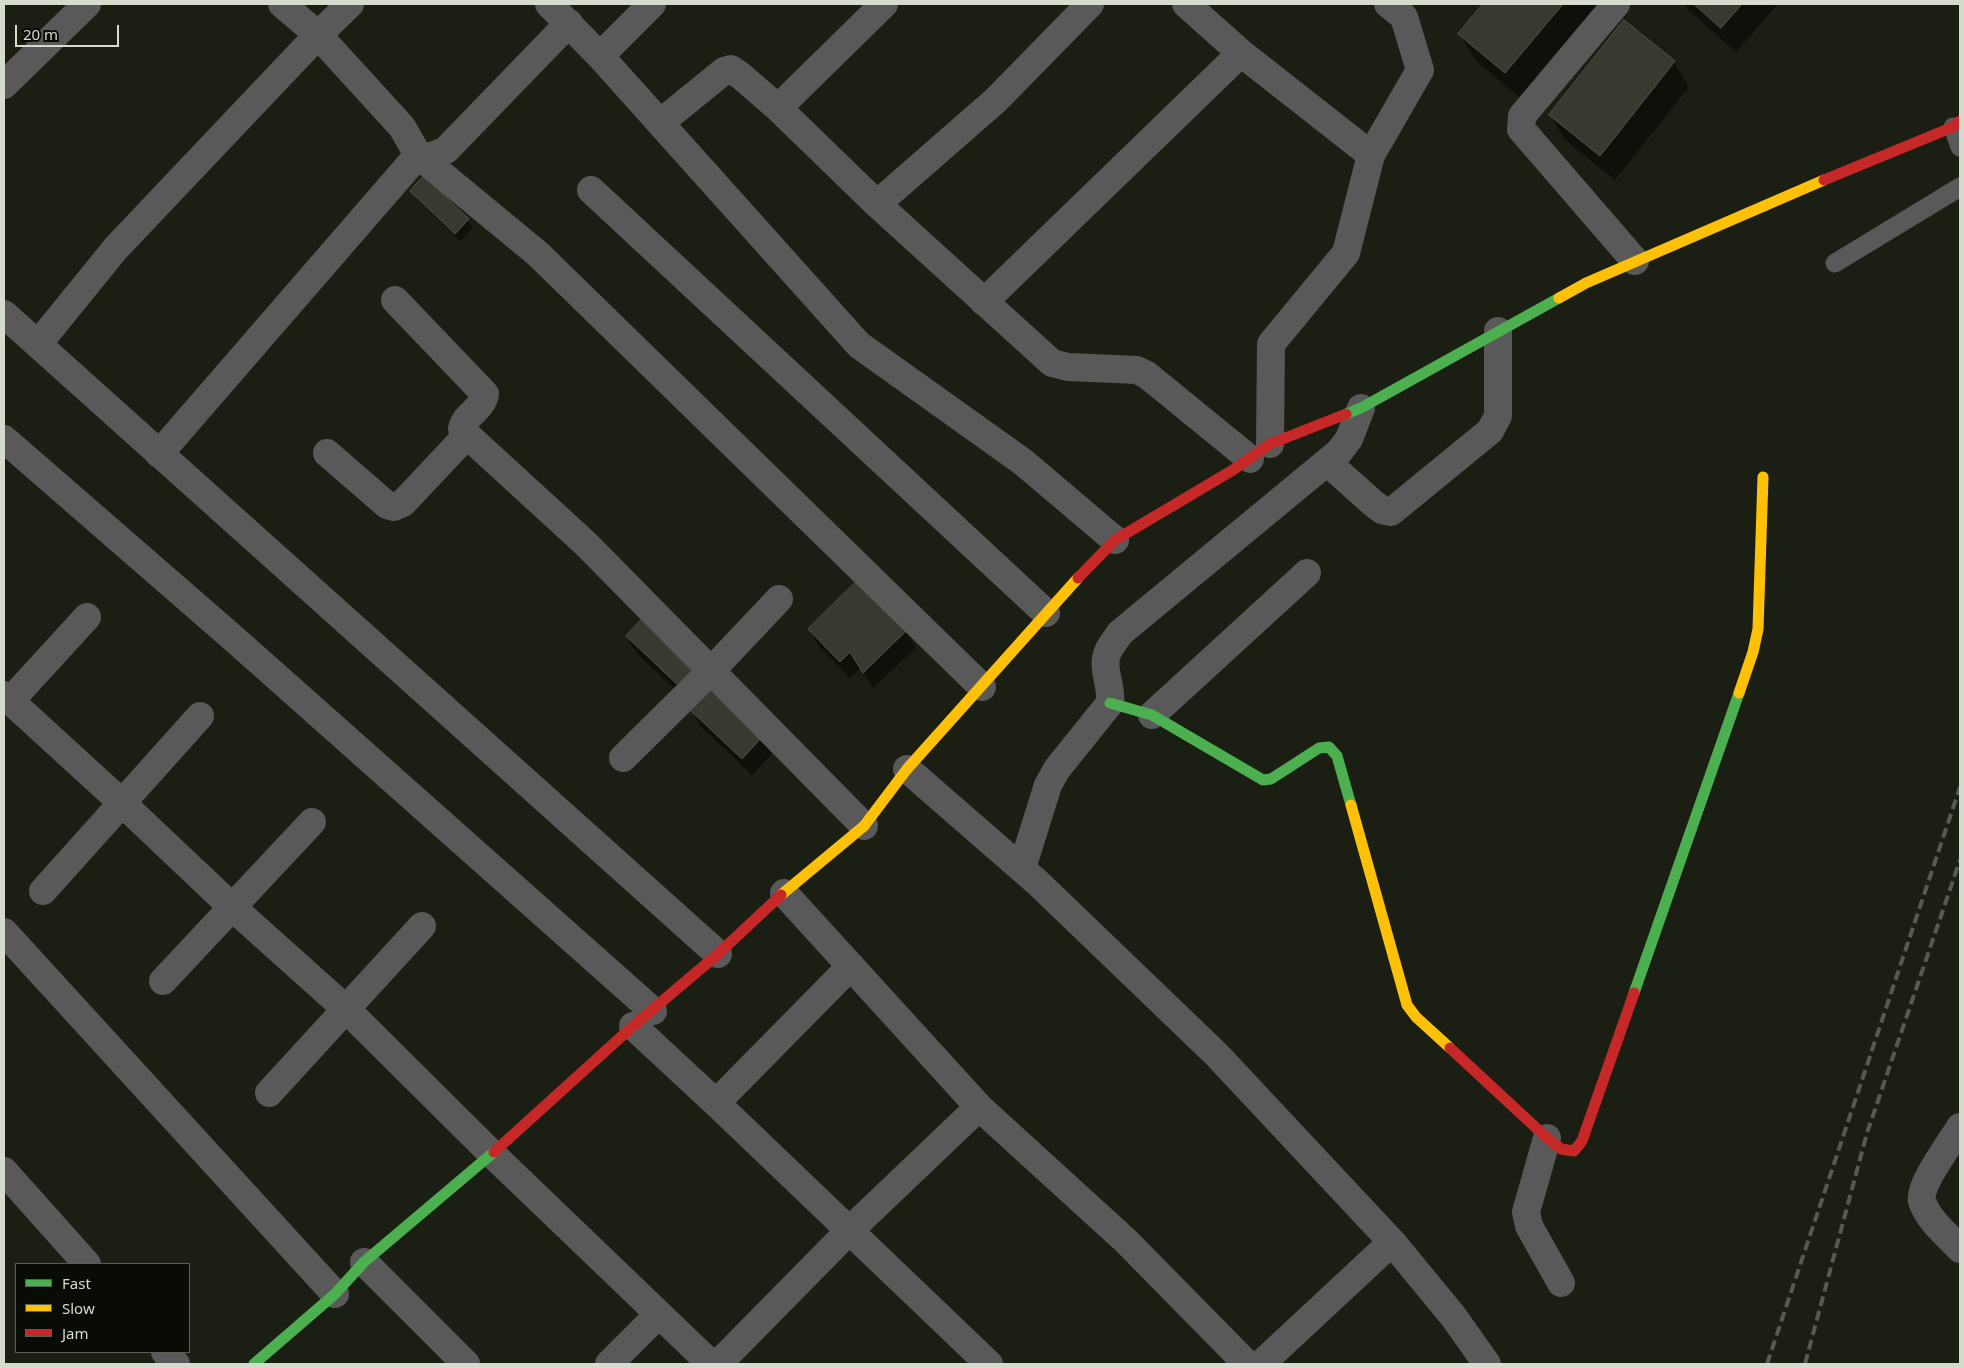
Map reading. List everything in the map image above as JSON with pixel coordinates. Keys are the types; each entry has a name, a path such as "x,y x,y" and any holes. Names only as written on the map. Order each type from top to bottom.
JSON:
{"street":[{"path":"4,85 87,4"},
{"path":"282,4 318,35 402,127 421,158 538,254 982,687"},
{"path":"38,344 116,248 318,35 350,4"},
{"path":"549,4 600,56 859,345 1023,462 1114,540"},
{"path":"600,56 652,4"},
{"path":"778,108 884,4"},
{"path":"877,204 996,100 1090,4"},
{"path":"1186,4 1241,53 1371,155"},
{"path":"1616,4 1522,116 1522,129 1635,261"},
{"path":"1260,452 1271,344 1346,253 1371,155 1420,70 1402,8"},
{"path":"159,454 412,162 446,150 569,23"},
{"path":"984,302 1241,53"},
{"path":"660,123 724,72 731,69 778,108 877,204 1052,363 1068,367 1131,368 1147,375 1260,452"},
{"path":"254,1364 335,1294 364,1262 492,1154 784,893 864,826 907,769 1114,540 1260,452 1361,408 1586,283 1957,124"},
{"path":"591,190 1046,613"},
{"path":"395,300 485,394 484,400 463,423 462,429 467,435 586,544 864,826"},
{"path":"4,314 718,954"},
{"path":"1327,462 1374,504 1382,510 1391,512 1490,431 1498,416 1498,332"},
{"path":"1022,868 1048,785 1057,769 1110,703 1111,693 1105,659 1120,633 1339,452 1349,439 1361,408"},
{"path":"327,453 387,505 394,507 402,503 467,435"},
{"path":"4,439 233,638 643,1019 716,1103 989,1364"},
{"path":"1110,703 1152,715 1263,780 1271,779 1319,748 1329,747 1337,756 1407,1005 1416,1016 1547,1138 1561,1149 1574,1151 1582,1141 1753,652 1758,629 1763,477"},
{"path":"1152,715 1307,574"},
{"path":"623,758 711,671 779,599"},
{"path":"87,617 6,698 121,802 232,908 347,1010 492,1154 711,1364"},
{"path":"43,891 200,716"},
{"path":"907,769 1022,868 1217,1055 1392,1242 1447,1308 1487,1364"},
{"path":"163,981 312,822"},
{"path":"784,893 979,1107 1126,1241 1247,1364"},
{"path":"269,1093 422,926"},
{"path":"4,932 335,1294"},
{"path":"716,1103 851,966"},
{"path":"718,1364 849,1231 979,1107"},
{"path":"1960,1127 1924,1184 1921,1199 1928,1214 1960,1249"},
{"path":"1547,1138 1526,1212 1529,1226 1561,1283"},
{"path":"4,1170 86,1263"},
{"path":"1261,1364 1392,1242"},
{"path":"364,1262 466,1364"},
{"path":"609,1364 659,1314"},
{"path":"166,1353 176,1364"}],"lane":[{"path":"1957,124 1960,147"},
{"path":"1835,263 1960,186"}],"building":[{"path":"1483,4 1563,4 1505,73 1458,34"},
{"path":"1694,4 1742,4 1721,28"},
{"path":"1624,20 1675,61 1600,156 1549,115"},
{"path":"424,176 469,219 455,234 410,191"},
{"path":"858,580 907,630 863,673 850,652 840,662 808,629"},
{"path":"644,617 699,667 680,687 626,636"},
{"path":"711,686 763,736 742,759 689,709"}],"railway":[{"path":"1767,1364 1960,787"},
{"path":"1805,1364 1867,1133 1960,860"}],"traffic: fast":[{"path":"1346,414 1361,408 1559,298"},
{"path":"1634,993 1739,693"},
{"path":"1110,703 1152,715 1263,780 1271,779 1319,748 1329,747 1337,756 1351,805"},
{"path":"254,1364 335,1294 364,1262 494,1152"}],"traffic: slow":[{"path":"1559,298 1586,283 1824,180"},
{"path":"1739,693 1753,652 1758,629 1763,477"},
{"path":"781,895 864,826 907,769 1078,578"},
{"path":"1351,805 1407,1005 1416,1017 1450,1048"}],"traffic: jam":[{"path":"1824,180 1953,127 1960,121"},
{"path":"1078,578 1115,540 1233,470 1270,444 1346,414"},
{"path":"494,1152 633,1026 718,954 781,895"},
{"path":"1450,1048 1547,1138 1561,1149 1574,1151 1582,1141 1634,993"}]}
